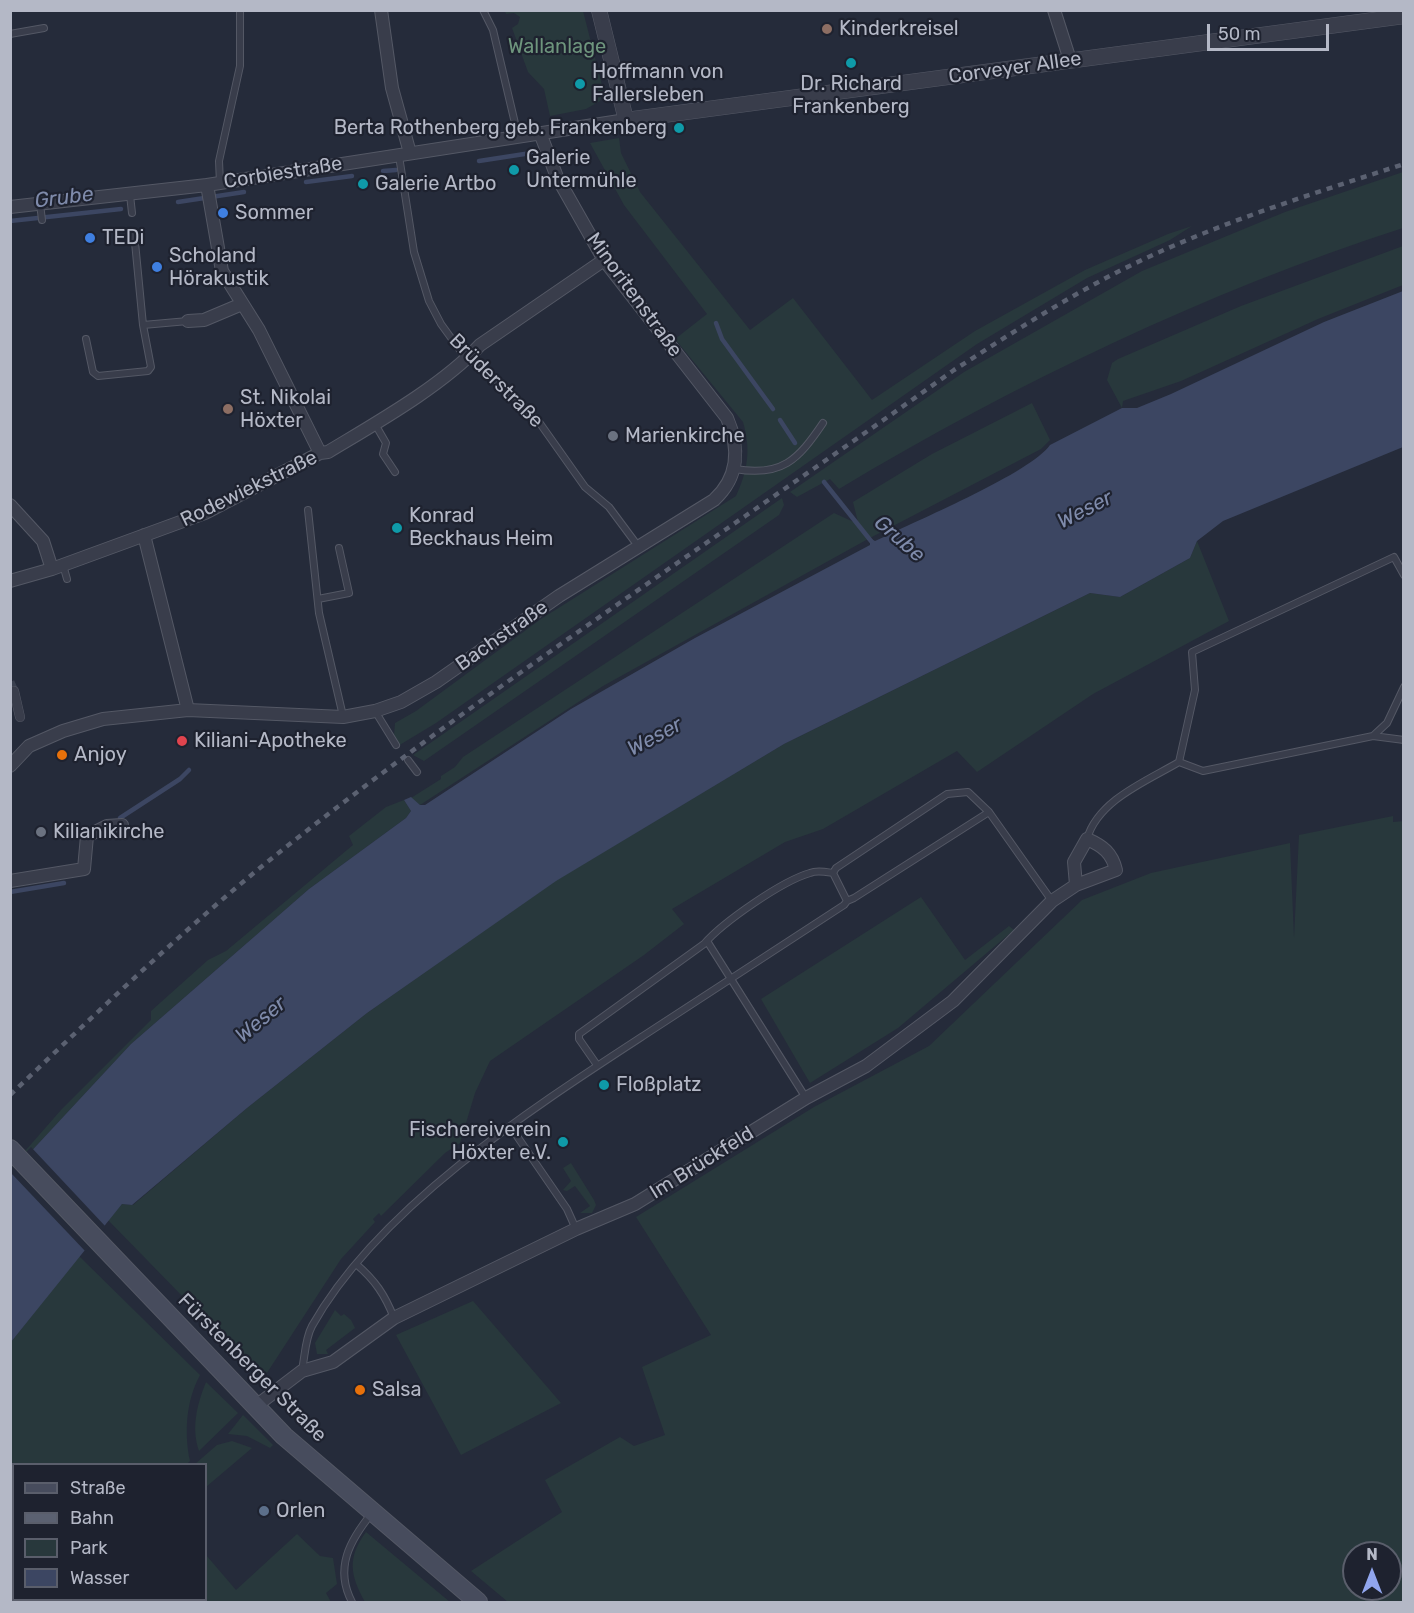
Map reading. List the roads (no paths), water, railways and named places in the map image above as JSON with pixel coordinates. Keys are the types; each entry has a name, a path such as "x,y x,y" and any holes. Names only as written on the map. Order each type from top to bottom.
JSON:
{"main road":[{"name":"Fürstenberger Straße","path":"10,1149 284,1437 478,1602"}],"street":[{"path":"381,10 403,159"},
{"path":"599,10 626,120"},
{"path":"1054,10 1070,60"},
{"name":"Corveyer Allee","path":"626,120 1404,16"},
{"name":"Corbiestraße","path":"10,207 41,213 130,195 208,193 220,183 403,159 518,136 626,120"},
{"name":"Minoritenstraße","path":"540,133 557,177 604,260 727,418 735,436 735,451"},
{"path":"208,193 218,259 222,271 259,330 320,453"},
{"name":"Rodewiekstraße","path":"10,581 57,567 216,508 320,453 328,452 374,424 468,357 488,339 604,260"},
{"path":"188,321 204,320 242,304"},
{"name":"Bachstraße","path":"10,766 29,746 83,724 103,719 188,710 343,717 375,711 401,702 436,682 559,596 714,500 725,489 735,468 735,451"},
{"path":"10,505 43,541 57,567"},
{"path":"144,535 188,710"},
{"path":"14,691 20,717"},
{"path":"10,881 84,869 87,836 107,826 122,825"},
{"path":"1076,885 1074,862 1087,839"},
{"name":"Im Brückfeld","path":"256,1406 302,1371 321,1367 338,1359 394,1318 576,1229 635,1204 806,1098 866,1066 953,1001 1052,902 1076,885 1116,870 1111,855 1101,845 1087,839"}],"lane":[{"path":"220,183 219,161 240,66 240,10"},
{"path":"483,10 493,30 518,136"},
{"path":"10,34 44,28"},
{"name":"Brüderstraße","path":"403,159 416,260 429,301 441,324 468,357 500,383 539,422 585,487 609,507 638,546"},
{"path":"130,195 132,213"},
{"path":"86,339 93,372 98,376 148,371 150,367 143,325 134,232"},
{"path":"143,325 188,321"},
{"path":"735,468 758,471 783,465 808,447 823,423"},
{"path":"374,424 386,443 383,454 395,472"},
{"path":"308,510 318,599 343,717"},
{"path":"318,599 349,592 339,548"},
{"path":"1087,839 1097,819 1117,799 1179,762 1195,690 1192,652 1395,557 1404,574"},
{"path":"57,567 67,579"},
{"path":"1373,736 1388,723 1404,687"},
{"path":"375,711 396,745"},
{"path":"1179,762 1203,771 1373,736 1404,740"},
{"path":"408,760 417,772"},
{"path":"834,873 836,868 947,794 968,792 988,812 1052,902"},
{"path":"302,1371 311,1327 356,1264 444,1178 510,1126 597,1065 732,979 847,901 988,812"},
{"path":"597,1065 579,1039 579,1034 707,941 717,930 796,878 813,871 834,873"},
{"path":"834,873 847,901"},
{"path":"707,941 806,1098"},
{"path":"510,1126 567,1209 576,1229"},
{"path":"356,1264 372,1277 394,1318"},
{"path":"352,1602 346,1580 347,1550 372,1513"}],"water":[{"name":"Weser","path":"1403,291 1403,447 1223,521 1197,541 1190,558 1120,597 1090,593 784,744 556,881 367,1013 247,1108 132,1205 122,1204 11,1342 11,1173 131,1044 309,889 406,818 411,811 404,800 411,797 420,805 425,805 571,709 695,638 870,545 870,538 875,541 974,494 1021,469 1050,445 1122,408 1137,408 1171,394 1324,322"}],"waterway":[{"name":"Grube","path":"479,161 531,153"},
{"name":"Grube","path":"383,171 396,170"},
{"name":"Grube","path":"306,182 352,176"},
{"name":"Grube","path":"178,202 244,192"},
{"name":"Grube","path":"10,221 121,209"},
{"name":"Grube","path":"716,323 722,339 773,409"},
{"name":"Grube","path":"780,420 795,443"},
{"name":"Grube","path":"824,482 871,541"},
{"path":"120,818 180,779 189,770"},
{"path":"10,892 64,883"}],"tunnel":[{"path":"10,682 14,691"}],"railway":[{"path":"10,1095 188,929 300,836 542,657 954,370 1070,298 1142,260 1239,220 1404,164"}],"place":[{"name":"Kinderkreisel","path":"827,29"},
{"name":"Dr. Richard Frankenberg","path":"851,63"},
{"name":"Hoffmann von Fallersleben","path":"580,84"},
{"name":"Berta Rothenberg geb. Frankenberg","path":"679,128"},
{"name":"Galerie Untermühle","path":"514,170"},
{"name":"Galerie Artbo","path":"363,184"},
{"name":"Sommer","path":"223,213"},
{"name":"TEDi","path":"90,238"},
{"name":"Scholand Hörakustik","path":"157,267"},
{"name":"St. Nikolai Höxter","path":"228,409"},
{"name":"Marienkirche","path":"613,436"},
{"name":"Konrad Beckhaus Heim","path":"397,528"},
{"name":"Kiliani-Apotheke","path":"182,741"},
{"name":"Anjoy","path":"62,755"},
{"name":"Kilianikirche","path":"41,832"},
{"name":"Floßplatz","path":"604,1085"},
{"name":"Fischereiverein Höxter e.V.","path":"563,1142"},
{"name":"Salsa","path":"360,1390"},
{"name":"Orlen","path":"264,1511"}],"park label":[{"name":"Wallanlage","path":"557,47"}]}
